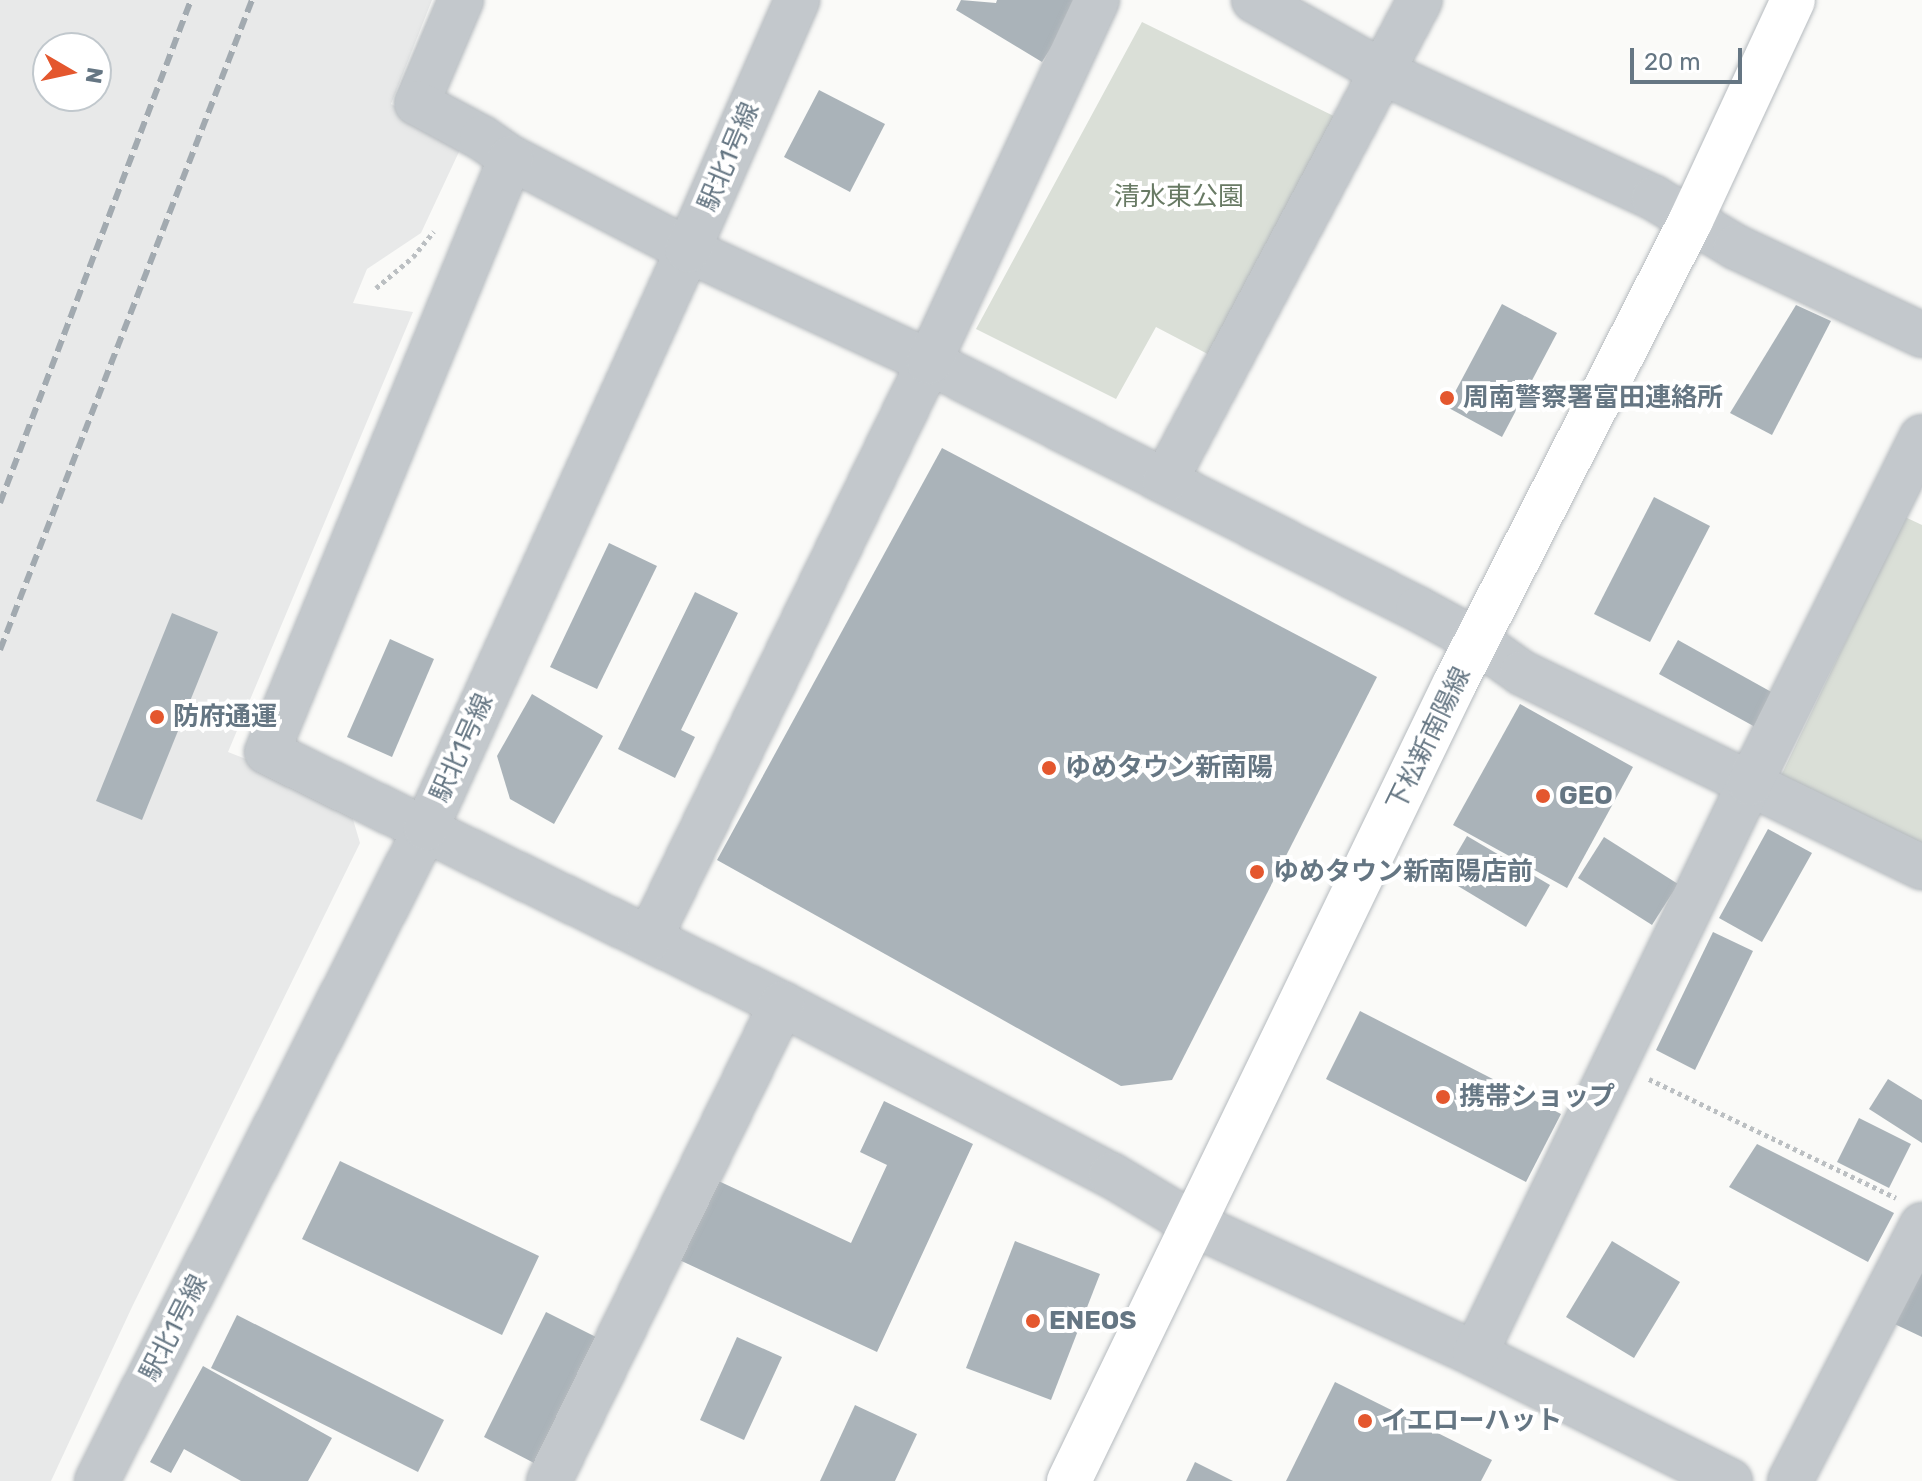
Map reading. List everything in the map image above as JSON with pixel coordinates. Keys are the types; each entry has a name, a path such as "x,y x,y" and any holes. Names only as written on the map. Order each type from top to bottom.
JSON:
{"main road":[{"name":"下松新南陽線","path":"1069,1481 1477,641 1691,220 1793,0"}],"street":[{"path":"461,0 417,103 482,138 511,158 688,250 929,362 1477,641 1522,673 1922,867"},
{"name":"駅北1号線","path":"97,1481 426,828 688,250 797,0"},
{"path":"649,939 929,362 1097,0"},
{"path":"1254,0 1384,73 1654,198 1736,247 1922,335"},
{"path":"1165,481 1420,0"},
{"path":"511,158 267,752 782,1004 1111,1175 1193,1224 1475,1354 1718,1478"},
{"path":"1475,1354 1750,783 1922,437"},
{"path":"549,1481 782,1004"},
{"path":"1790,1481 1915,1214"}],"path":[{"path":"376,288 413,257 439,226"},
{"path":"1616,1063 1915,1214"}],"shaded area":[{"path":"0,0 432,0 391,104 465,139 421,233 367,269 353,303 413,312 228,752 347,799 360,843 132,1307 51,1481 0,1481"}],"green space":[{"name":"清水東公園","path":"1142,22 1350,124 1223,362 1156,327 1116,399 976,329"},
{"path":"1905,517 1922,525 1922,855 1777,784"}],"building":[{"path":"961,0 996,3 997,0 1080,0 1042,62 956,10"},
{"path":"819,90 885,124 850,192 784,157"},
{"path":"1502,304 1557,333 1502,437 1447,407"},
{"path":"1796,305 1831,321 1772,435 1730,413"},
{"name":"ゆめタウン新南陽","path":"942,448 1377,677 1172,1080 1121,1086 717,860"},
{"path":"1654,497 1710,526 1650,642 1594,614"},
{"path":"609,543 657,566 597,689 550,667"},
{"path":"695,592 738,613 681,730 695,737 675,778 618,749"},
{"name":"防府通運","path":"172,613 218,632 142,820 96,801"},
{"path":"390,639 434,659 392,757 347,737"},
{"path":"1678,640 1775,694 1757,728 1659,674"},
{"path":"532,694 603,736 554,824 510,799 497,756"},
{"name":"GEO","path":"1520,704 1633,767 1567,888 1453,825"},
{"path":"1768,829 1812,853 1762,942 1719,918"},
{"path":"1467,836 1550,885 1526,927 1443,877"},
{"path":"1604,837 1678,884 1652,925 1578,878"},
{"path":"1713,932 1753,951 1695,1070 1656,1050"},
{"name":"携帯ショップ","path":"1360,1011 1561,1114 1526,1182 1326,1079"},
{"path":"1888,1079 1922,1100 1922,1143 1869,1109"},
{"path":"884,1101 973,1144 877,1352 673,1257 710,1177 851,1243 887,1165 860,1152"},
{"path":"1859,1118 1911,1144 1889,1188 1837,1162"},
{"path":"1757,1144 1894,1213 1868,1262 1729,1187"},
{"path":"340,1161 539,1256 502,1335 302,1239"},
{"name":"ENEOS","path":"1015,1241 1100,1274 1051,1400 966,1368"},
{"path":"1612,1241 1680,1282 1634,1358 1566,1317"},
{"path":"1922,1243 1922,1337 1884,1319"},
{"path":"546,1312 596,1337 534,1463 484,1437"},
{"path":"237,1315 444,1420 418,1472 211,1368"},
{"path":"737,1337 782,1357 744,1440 700,1420"},
{"path":"203,1366 332,1438 308,1481 241,1481 184,1449 171,1473 150,1462"},
{"name":"イエローハット","path":"1335,1382 1492,1460 1481,1481 1286,1481"},
{"path":"855,1405 917,1434 895,1481 820,1481"},
{"path":"1195,1462 1233,1481 1186,1481"}],"railway":[{"path":"0,503 191,0"},
{"path":"0,650 252,0"}],"place":[{"name":"周南警察署富田連絡所","path":"1447,398"},
{"name":"防府通運","path":"157,717"},
{"name":"ゆめタウン新南陽","path":"1049,768"},
{"name":"GEO","path":"1543,796"},
{"name":"ゆめタウン新南陽店前","path":"1257,872"},
{"name":"携帯ショップ","path":"1443,1097"},
{"name":"ENEOS","path":"1033,1321"},
{"name":"イエローハット","path":"1365,1421"}]}
